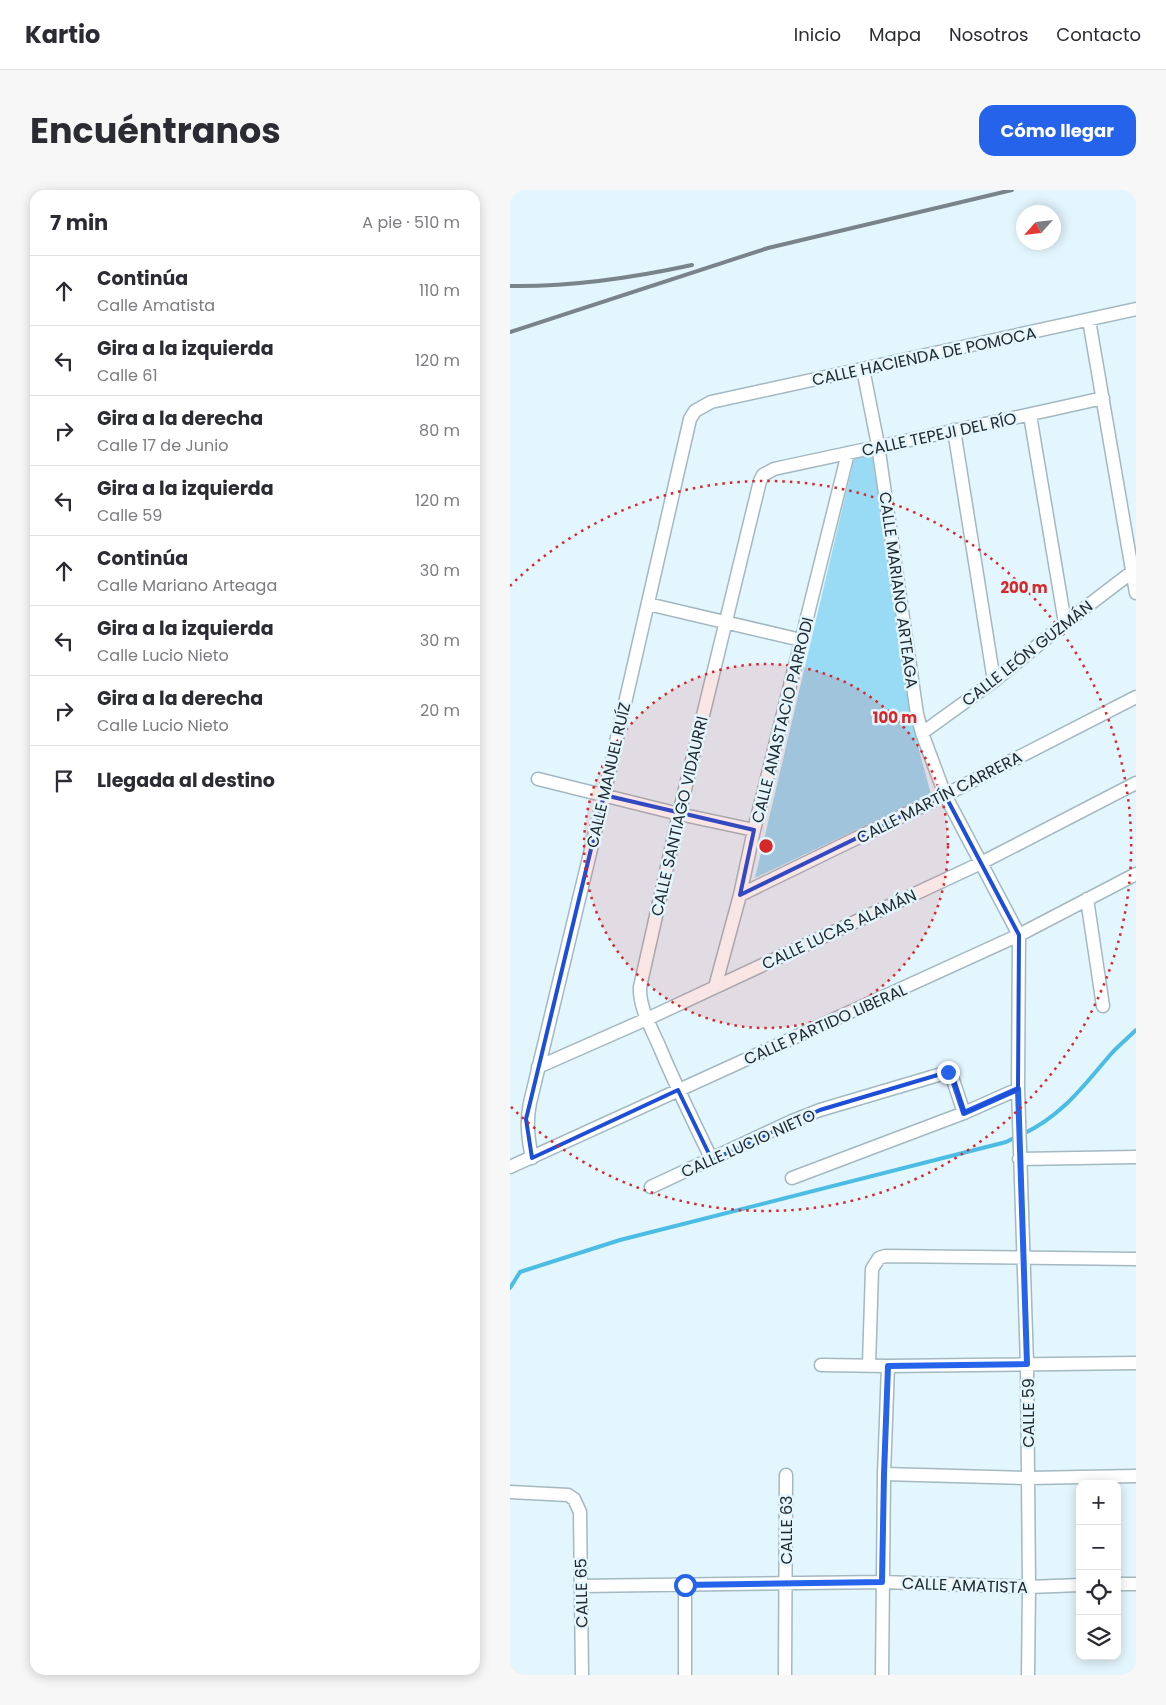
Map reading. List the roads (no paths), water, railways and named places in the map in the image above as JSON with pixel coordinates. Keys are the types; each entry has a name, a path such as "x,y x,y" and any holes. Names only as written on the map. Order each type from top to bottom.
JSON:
{"street":[{"name":"CALLE HACIENDA DE POMOCA","path":"711,402 1136,309"},
{"path":"1089,320 1136,592"},
{"name":"CALLE MARIANO ARTEAGA","path":"864,369 878,445 917,714 944,795 1019,935 1019,1155"},
{"name":"CALLE TEPEJI DEL RÍO","path":"774,469 878,445 1030,415 1103,398"},
{"name":"CALLE MANUEL RUÍZ","path":"532,1158 526,1119 604,795 690,419 695,411 711,402"},
{"path":"1030,415 1065,623"},
{"path":"954,430 994,681"},
{"name":"CALLE ANASTACIO PARRODI","path":"715,987 740,895 754,830 848,452"},
{"name":"CALLE SANTIAGO VIDAURRI","path":"712,1160 678,1090 647,1019 640,995 642,974 679,814 760,481 763,475 774,469"},
{"name":"CALLE LEÓN GUZMÁN","path":"922,732 994,681 1065,623 1132,572"},
{"path":"648,604 801,640"},
{"name":"CALLE MARTÍN CARRERA","path":"740,895 944,795 1136,696"},
{"path":"538,779 679,814 754,830"},
{"name":"CALLE LUCAS ALAMÁN","path":"538,1067 647,1019 982,863 1136,783"},
{"name":"CALLE PARTIDO LIBERAL","path":"510,1166 532,1158 1019,935 1136,874"},
{"path":"1087,899 1103,1006"},
{"name":"CALLE LUCIO NIETO","path":"651,1187 792,1121 820,1110 948,1072 952,1077 964,1113"},
{"path":"792,1178 964,1113 1018,1089"},
{"path":"1019,1155 1136,1156"},
{"name":"CALLE 59","path":"1019,1155 1027,1364 1028,1675"},
{"path":"869,1365 872,1269 875,1263 885,1256 1136,1259"},
{"path":"820,1365 1136,1363"},
{"path":"882,1675 884,1474 888,1366"},
{"path":"884,1474 1028,1478 1136,1476"},
{"name":"CALLE 63","path":"785,1675 786,1475"},
{"name":"CALLE 65","path":"510,1492 568,1495 574,1499 580,1512 582,1675"},
{"name":"CALLE AMATISTA","path":"580,1586 882,1582 1029,1587 1076,1585"},
{"path":"1121,1584 1136,1584"},
{"path":"685,1585 685,1675"}],"waterway":[{"path":"1023,1134 1050,1118 1072,1099 1114,1051 1136,1030"},
{"path":"510,1288 520,1272 620,1240 1006,1142 1016,1137"}],"railway":[{"path":"510,332 768,248 1012,190"},
{"path":"510,286 602,281 692,265"}]}
